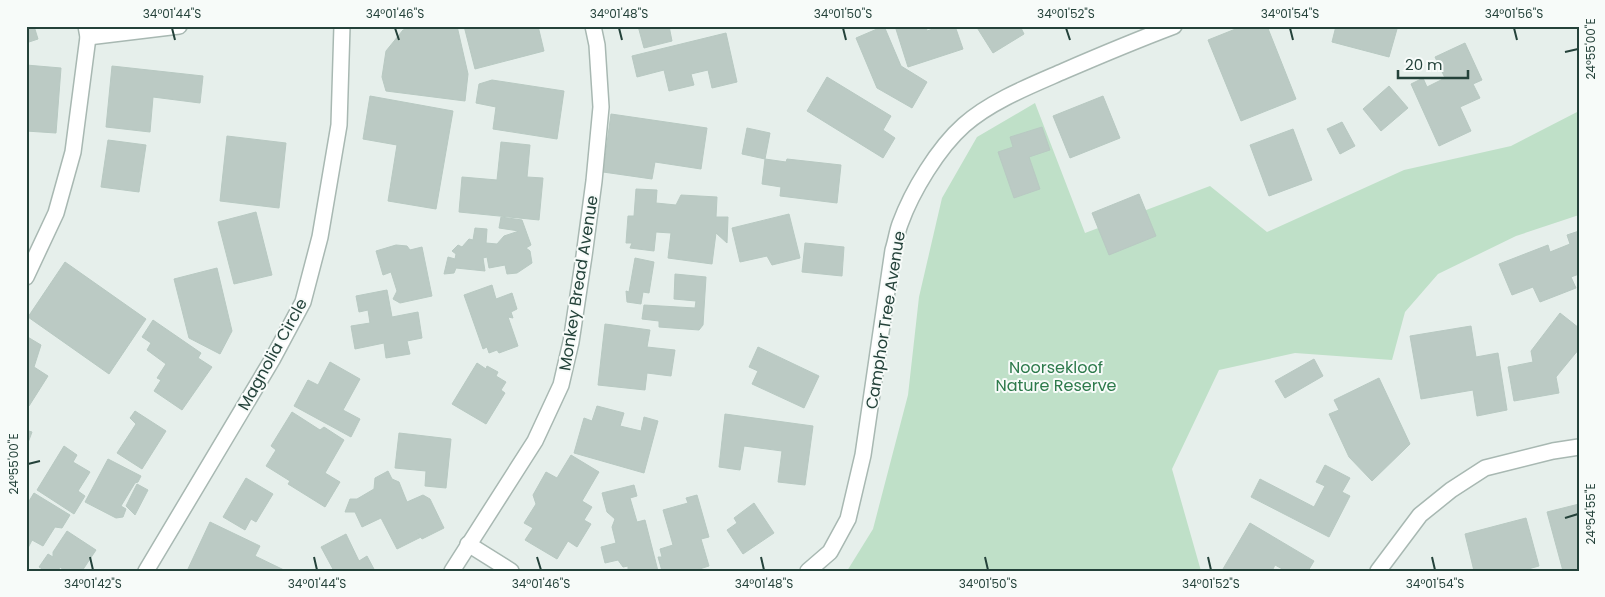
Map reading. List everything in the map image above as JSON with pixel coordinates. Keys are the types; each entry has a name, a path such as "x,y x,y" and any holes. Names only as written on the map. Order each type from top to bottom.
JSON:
{"street":[{"path":"26,277 56,212 73,152 87,32 179,26"},
{"name":"Magnolia Circle","path":"146,571 272,360 303,302 320,237 339,125 342,26"},
{"name":"Monkey Bread Avenue","path":"452,571 534,441 561,385 571,342 584,256 600,117 598,45 593,26"},
{"name":"Camphor Tree Avenue","path":"808,571 830,552 848,519 864,455 894,250 900,224 911,200 940,151 965,125 990,107 1038,83 1136,40 1174,26"},
{"path":"1378,571 1420,515 1450,490 1485,468 1553,451 1579,447"},
{"path":"468,544 511,571"}],"green space":[{"name":"Noorsekloof Nature Reserve","path":"1035,103 1085,233 1210,186 1267,232 1404,170 1511,146 1579,111 1579,215 1516,236 1438,274 1405,312 1392,360 1295,353 1219,370 1172,469 1201,571 847,571 873,529 908,395 919,297 942,198 977,137"}],"building":[{"path":"26,26 34,26 38,39 26,43"},
{"path":"418,26 457,26 468,74 465,101 386,91 382,77 386,51 403,30"},
{"path":"464,26 538,26 544,51 475,69"},
{"path":"638,26 669,26 672,41 644,48"},
{"path":"884,26 901,66 927,82 912,108 877,88 856,38"},
{"path":"895,26 926,26 927,31 942,26 955,26 963,49 908,67"},
{"path":"976,26 1020,26 1024,34 993,53"},
{"path":"1243,26 1267,26 1296,99 1241,121 1208,40"},
{"path":"1336,26 1388,26 1397,29 1389,57 1332,42"},
{"path":"726,33 737,82 712,88 708,70 691,74 694,85 669,91 664,70 637,77 632,56"},
{"path":"1465,43 1482,80 1473,84 1480,98 1460,107 1471,131 1439,146 1411,84 1423,78 1427,87 1445,78 1435,57"},
{"path":"26,65 61,68 56,133 26,131"},
{"path":"112,66 203,76 200,103 153,97 150,132 106,127"},
{"path":"827,77 891,116 883,130 895,138 883,158 807,111"},
{"path":"492,80 564,91 557,139 493,129 496,107 476,103 479,84"},
{"path":"1389,86 1408,108 1381,131 1363,109"},
{"path":"370,96 453,111 436,209 388,201 397,145 363,139"},
{"path":"1103,96 1120,138 1070,158 1053,116"},
{"path":"611,114 707,128 701,169 655,162 652,179 603,172"},
{"path":"1342,122 1355,146 1340,154 1327,129"},
{"path":"1042,127 1050,150 1029,157 1040,189 1014,198 998,152 1013,147 1010,137"},
{"path":"747,128 770,133 765,159 742,154"},
{"path":"1293,129 1312,180 1269,196 1250,145"},
{"path":"227,136 286,143 279,208 220,201"},
{"path":"108,140 146,145 139,192 101,187"},
{"path":"501,142 530,145 527,177 543,178 539,220 459,212 462,177 497,180"},
{"path":"765,159 786,162 787,159 841,165 837,203 780,196 781,187 762,184"},
{"path":"636,189 657,190 656,203 676,205 681,195 717,197 716,217 728,217 727,243 716,233 712,264 668,258 671,233 656,232 654,251 630,248 632,243 626,243 628,216 634,216"},
{"path":"1139,194 1156,236 1109,255 1092,213"},
{"path":"256,212 272,275 234,284 218,222"},
{"path":"789,214 800,258 772,265 767,256 740,262 732,228"},
{"path":"501,217 522,220 531,245 526,248 530,251 532,263 517,273 507,274 505,265 489,268 487,257 483,258 485,271 456,268 454,273 444,274 448,257 455,259 456,254 452,251 458,245 462,247 469,239 473,240 475,228 487,229 486,243 497,244 504,236 519,231 499,228"},
{"path":"1579,231 1579,274 1571,277 1576,288 1540,302 1533,287 1512,295 1499,264 1548,245 1550,252 1570,244 1567,235"},
{"path":"805,243 844,247 842,276 802,272"},
{"path":"396,245 407,246 410,250 422,247 432,296 400,303 393,299 397,291 391,272 383,275 376,251"},
{"path":"635,258 654,262 649,293 643,292 641,304 627,302 626,291 629,292"},
{"path":"65,262 146,319 109,374 28,317"},
{"path":"217,268 232,331 220,354 189,338 174,279"},
{"path":"675,274 706,277 703,325 699,330 659,327 659,321 642,319 644,305 695,308 696,301 674,299"},
{"path":"492,285 496,299 512,293 517,309 511,312 513,318 508,317 518,346 499,353 497,350 489,353 487,347 483,349 464,295"},
{"path":"387,290 392,317 418,312 422,338 407,341 410,354 386,358 384,343 355,349 351,326 370,323 368,310 359,312 356,296"},
{"path":"1560,313 1579,328 1579,349 1556,377 1559,393 1514,401 1508,367 1533,362 1531,351"},
{"path":"153,320 201,353 198,358 212,367 182,410 154,391 161,380 157,378 166,364 147,350 151,343 142,337"},
{"path":"605,324 650,330 647,347 675,350 671,376 647,373 645,390 598,385"},
{"path":"1471,326 1476,357 1498,353 1507,410 1477,416 1473,390 1421,399 1410,336"},
{"path":"26,336 41,345 34,367 48,376 29,406 26,404"},
{"path":"758,347 819,376 804,408 752,384 758,371 749,367"},
{"path":"1314,359 1323,376 1285,398 1275,381"},
{"path":"330,362 360,379 343,410 360,419 351,437 294,406 308,380 318,385"},
{"path":"477,363 486,369 487,366 498,372 496,376 506,382 501,390 505,393 486,424 452,404"},
{"path":"1379,378 1410,444 1372,481 1349,457 1329,414 1339,410 1334,400"},
{"path":"597,406 624,413 620,426 641,431 644,417 658,421 644,473 574,453 584,418 592,421"},
{"path":"135,411 166,431 142,469 117,453 136,424 130,418"},
{"path":"292,412 320,430 324,427 344,440 325,473 340,482 325,507 288,484 290,481 266,466 276,450 271,446"},
{"path":"725,414 813,426 805,485 778,482 782,451 744,446 740,470 719,467"},
{"path":"26,430 32,432 26,448"},
{"path":"399,433 451,439 446,488 425,486 426,471 395,468"},
{"path":"64,446 77,455 73,462 90,472 78,491 85,496 74,514 37,490"},
{"path":"571,455 599,472 582,501 592,507 584,520 591,524 577,547 568,541 557,559 525,540 533,528 524,523 536,504 533,495 546,472 557,478"},
{"path":"108,459 141,476 121,506 126,509 123,517 116,518 85,502"},
{"path":"1325,465 1350,478 1342,492 1350,496 1329,537 1251,497 1260,479 1314,507 1325,486 1316,482"},
{"path":"388,471 392,479 399,482 407,502 423,495 430,499 444,528 397,549 381,518 362,527 355,512 345,512 350,499 357,499 374,489 375,478"},
{"path":"246,478 273,494 256,522 251,519 245,530 223,517"},
{"path":"137,484 148,490 135,515 126,506"},
{"path":"634,485 637,496 630,498 637,522 645,520 658,571 628,571 628,566 623,567 618,560 605,563 601,547 616,543 612,527 615,519 607,512 602,493"},
{"path":"34,493 70,515 62,528 55,527 43,546 32,540 27,550 26,506"},
{"path":"697,495 709,537 701,539 709,566 693,571 662,571 658,557 662,557 660,549 673,545 663,510 688,503 686,498"},
{"path":"754,503 774,533 743,554 727,530 737,523 734,518"},
{"path":"1579,504 1579,571 1563,571 1547,512"},
{"path":"1526,518 1539,566 1521,571 1474,571 1465,534"},
{"path":"210,522 260,546 255,556 286,571 241,571 238,569 237,571 187,571"},
{"path":"1250,523 1314,561 1308,571 1286,571 1275,565 1272,571 1226,571 1223,569"},
{"path":"67,531 96,550 82,571 65,571 60,567 58,571 46,571 39,567 48,554 53,557 53,552"},
{"path":"346,534 359,561 367,556 375,571 334,571 321,547"}]}
